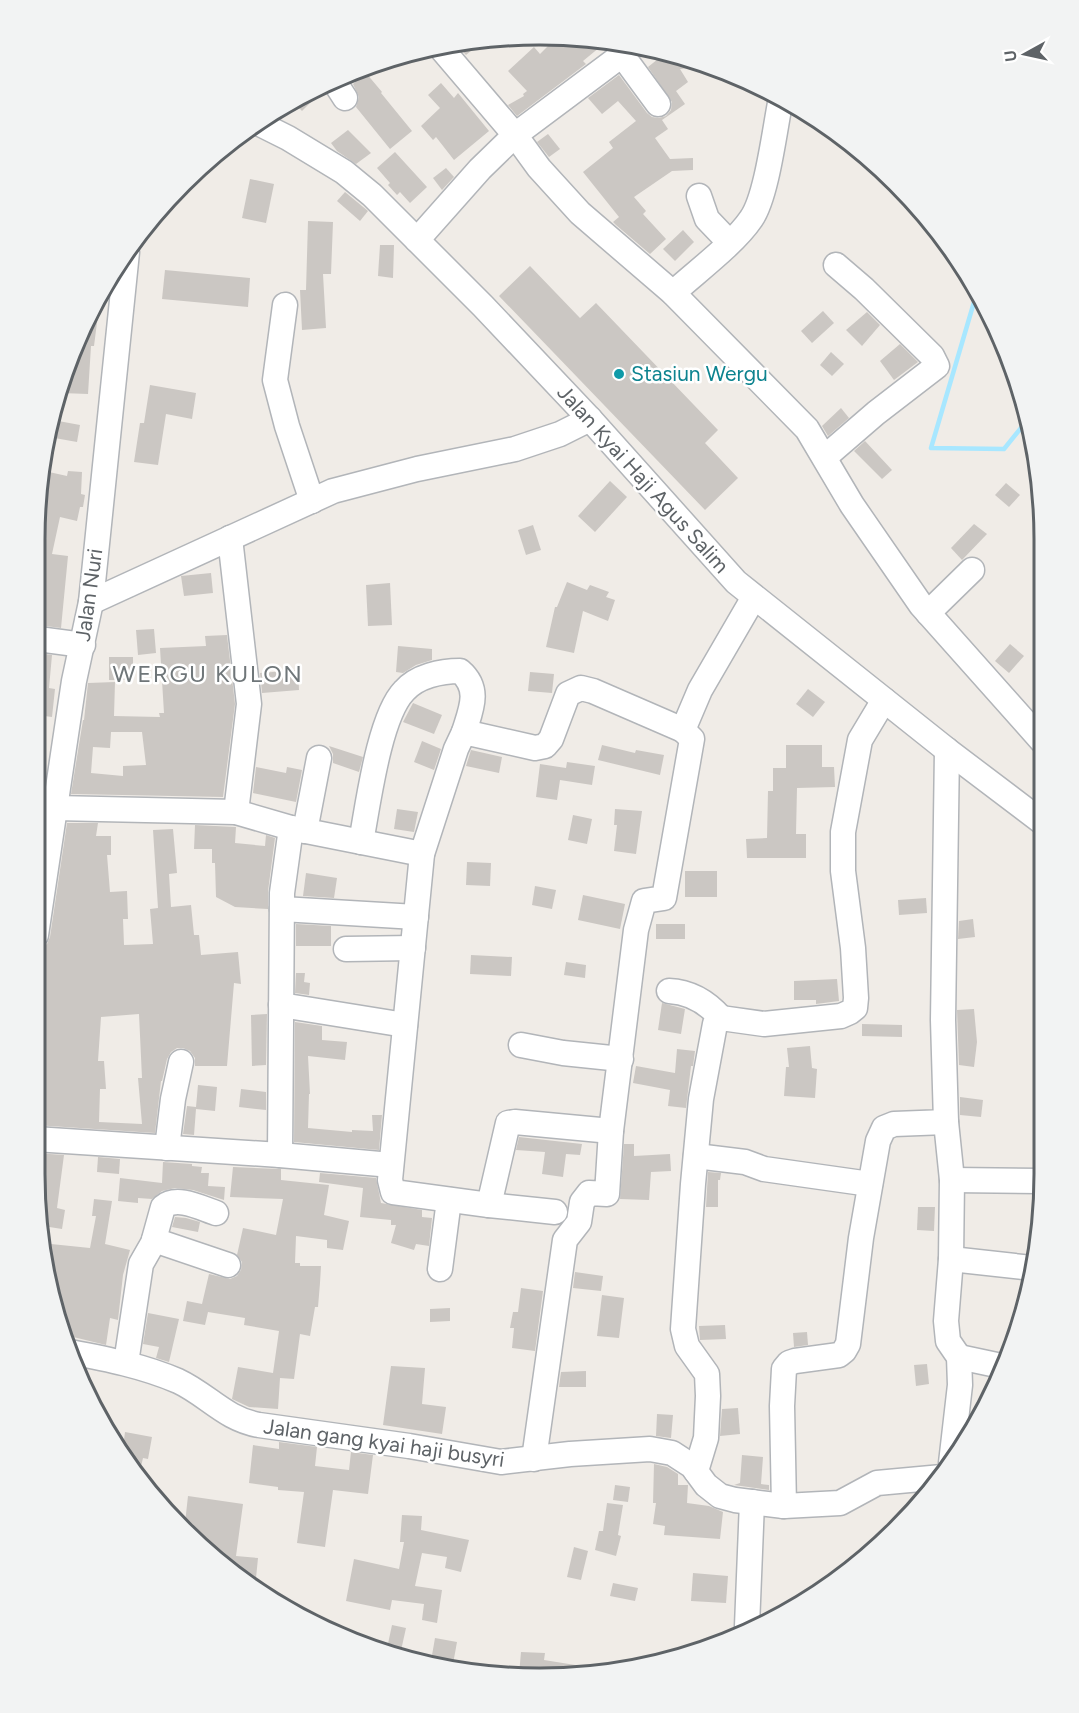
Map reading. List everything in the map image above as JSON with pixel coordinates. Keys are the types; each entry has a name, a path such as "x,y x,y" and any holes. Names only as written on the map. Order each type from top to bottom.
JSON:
{"street":[{"path":"446,54 515,135 539,168 580,213 673,293 807,429 852,505 928,613 1034,732"},
{"path":"417,240 480,169 515,135 622,55 658,104"},
{"path":"673,293 752,218 761,198 779,107"},
{"name":"Jalan Kyai Haji Agus Salim","path":"266,127 344,172 372,195 590,419 736,582 947,750 1034,816"},
{"path":"699,196 707,219 729,242"},
{"path":"825,458 876,413 937,366 933,356 864,289 836,266"},
{"name":"Jalan Nuri","path":"45,878 74,681 91,602 125,269"},
{"path":"285,305 275,380 287,426 312,501"},
{"path":"91,602 312,501 355,484 515,449 560,434 590,419"},
{"path":"230,538 249,704 236,812"},
{"path":"928,613 972,570"},
{"path":"683,730 700,690 754,597"},
{"path":"45,640 83,645"},
{"path":"361,842 375,766 390,714 403,691 426,677 459,671 468,678 473,696 464,732 456,749 422,854 390,1180 393,1192 489,1206 555,1212"},
{"path":"464,732 536,748 545,746 568,694 581,688 683,730 692,739 664,898 644,901 636,930 611,1131 607,1194 588,1193 582,1202 579,1222 565,1240 534,1459"},
{"path":"669,991 677,991 697,998 721,1018 764,1024 841,1016 855,1008 853,948 843,871 843,832 860,740 884,700"},
{"path":"947,750 943,1020 946,1122 952,1180 951,1259 946,1321 948,1341 959,1357 960,1385 953,1445"},
{"path":"280,1155 282,893 319,758"},
{"path":"56,808 236,812 298,830 422,854"},
{"path":"282,909 416,917"},
{"path":"346,949 413,948"},
{"path":"281,1005 405,1025"},
{"path":"696,1471 706,1438 707,1374 687,1346 684,1329 701,1099 715,1024 721,1018"},
{"path":"521,1045 563,1053 621,1059"},
{"path":"167,1148 181,1062"},
{"path":"489,1206 508,1124 515,1122 611,1131"},
{"path":"784,1506 782,1406 784,1369 789,1363 795,1361 839,1355 848,1344 861,1238 878,1141 885,1128 901,1123 946,1122"},
{"path":"45,1140 280,1155 392,1165"},
{"path":"696,1156 745,1162 764,1169 870,1184"},
{"path":"952,1180 1034,1181"},
{"path":"440,1269 449,1200"},
{"path":"126,1363 141,1264 154,1240 163,1207 166,1204 179,1202 216,1213"},
{"path":"154,1240 228,1265"},
{"path":"951,1259 1025,1267"},
{"name":"Jalan gang kyai haji busyri","path":"80,1354 126,1363 179,1382 243,1423 409,1446 486,1461 513,1462 570,1454 650,1449 672,1453 692,1466 706,1485 720,1496 752,1502 784,1506 840,1503 878,1483 929,1478"},
{"path":"959,1357 995,1365"},
{"path":"747,1622 752,1502"}],"building":[{"path":"549,45 598,48 583,61 586,64 517,116 508,105 524,96 523,94 527,91 508,71 534,47 540,54"},
{"path":"657,60 688,68 680,69 688,82 676,91 685,104 662,120 668,129 655,138 670,159 693,158 693,170 672,171 634,197 646,211 643,214 666,239 650,254 613,222 619,217 583,172 613,148 609,142 636,121 618,101 602,114 588,98 619,75 652,117 666,116 671,110 672,102 648,67"},
{"path":"368,76 412,131 390,149 356,107 359,97 353,84"},
{"path":"441,83 454,98 458,93 489,131 454,160 436,137 433,140 421,126 440,108 428,95"},
{"path":"313,100 302,111 299,108"},
{"path":"348,130 371,153 356,164 337,151 331,143"},
{"path":"548,134 560,149 549,157 537,142"},
{"path":"395,152 427,187 410,203 400,192 397,195 377,168"},
{"path":"446,168 454,177 442,190 433,178"},
{"path":"250,179 274,184 266,223 242,218"},
{"path":"345,192 368,211 360,221 337,201"},
{"path":"308,221 333,222 331,274 323,274 326,328 302,330 300,290 306,290"},
{"path":"683,230 694,242 675,261 663,249"},
{"path":"380,245 394,245 393,278 378,276"},
{"name":"Stasiun Wergu","path":"530,266 580,318 596,303 718,430 705,443 738,478 705,510 499,296"},
{"path":"165,270 250,278 248,307 162,299"},
{"path":"823,311 834,323 812,343 801,331"},
{"path":"867,312 880,325 862,346 846,330"},
{"path":"98,318 94,346 91,346 88,394 67,393"},
{"path":"900,344 918,362 894,380 880,361"},
{"path":"831,352 844,364 832,376 820,365"},
{"path":"150,385 196,393 192,419 166,414 158,465 134,462 140,423 144,423"},
{"path":"841,408 849,418 828,436 822,426"},
{"path":"60,421 80,425 77,442 56,438"},
{"path":"865,441 892,470 882,479 854,451"},
{"path":"68,471 82,472 81,494 85,495 83,507 80,507 77,521 60,517 52,554 68,556 61,628 45,626 45,540 49,475 50,472 67,476"},
{"path":"610,481 627,497 595,532 578,516"},
{"path":"1006,483 1020,495 1009,507 995,495"},
{"path":"974,524 987,534 962,560 951,548"},
{"path":"533,525 541,550 526,555 518,530"},
{"path":"211,573 213,593 184,596 181,576"},
{"path":"567,582 587,590 590,585 609,592 606,597 615,600 608,621 583,611 574,653 546,647 555,607 557,607"},
{"path":"390,583 392,625 368,626 366,585"},
{"path":"154,629 156,653 138,655 136,630"},
{"path":"227,635 235,704 223,797 71,794 88,683 115,682 114,716 160,717 159,713 164,713 160,648 206,646 205,636","holes":["111,732 142,732 146,765 123,766 123,776 91,773 93,747 110,748"]},
{"path":"1010,644 1024,656 1009,673 995,661"},
{"path":"398,646 432,649 432,660 416,665 403,673 396,672"},
{"path":"45,654 52,655 49,688 55,689 52,717 45,716"},
{"path":"109,657 133,657 133,680 109,680"},
{"path":"298,670 299,690 262,693 260,673"},
{"path":"530,672 554,674 552,693 528,691"},
{"path":"808,689 825,702 813,717 796,704"},
{"path":"413,703 442,715 434,734 403,722"},
{"path":"422,741 441,749 434,770 414,762"},
{"path":"602,745 635,753 636,750 664,755 660,775 598,760"},
{"path":"786,745 822,745 822,767 834,767 835,787 797,788 796,834 806,834 806,858 747,858 746,839 767,838 768,791 773,791 773,768 786,768"},
{"path":"329,746 363,757 359,772 333,763 333,754"},
{"path":"471,750 502,757 499,773 466,766"},
{"path":"567,762 595,766 592,785 560,780 557,800 536,797 540,764 566,768"},
{"path":"256,767 286,773 287,767 302,770 296,802 253,793"},
{"path":"397,809 418,812 414,832 394,829"},
{"path":"615,809 642,811 636,854 614,851 617,825 614,825"},
{"path":"573,815 592,819 587,844 568,840"},
{"path":"67,823 98,823 96,836 111,836 111,855 107,855 110,892 127,891 128,919 123,919 124,945 153,944 150,909 158,908 153,830 173,829 177,873 169,874 171,907 191,905 194,935 199,935 201,955 238,952 241,984 234,983 227,1066 195,1066 195,1058 190,1051 177,1048 171,1052 161,1081 155,1133 45,1126 45,945 50,937","holes":["139,1014 142,1078 138,1078 142,1124 99,1122 100,1089 106,1089 104,1061 98,1061 101,1017"]},
{"path":"195,825 236,827 235,843 265,846 266,835 275,838 268,909 235,907 216,897 215,863 212,863 212,849 194,849"},
{"path":"467,862 491,863 490,886 466,885"},
{"path":"685,871 717,871 717,897 685,897"},
{"path":"306,873 337,878 334,898 303,896"},
{"path":"535,886 556,890 552,909 532,905"},
{"path":"583,895 625,904 620,929 578,920"},
{"path":"926,898 927,913 899,915 898,900"},
{"path":"973,919 975,937 958,939 959,921"},
{"path":"296,924 331,926 331,946 296,946"},
{"path":"656,924 685,924 685,939 656,939"},
{"path":"471,955 512,957 511,976 470,974"},
{"path":"566,962 586,965 585,978 564,975"},
{"path":"296,973 305,973 304,982 310,983 309,995 295,993"},
{"path":"837,979 839,1001 816,1004 816,1000 794,1000 794,981"},
{"path":"662,1003 685,1009 681,1034 658,1030"},
{"path":"974,1009 977,1042 974,1067 959,1065 957,1010"},
{"path":"267,1014 266,1065 252,1066 251,1015"},
{"path":"295,1022 322,1026 322,1040 347,1042 345,1060 308,1056 310,1094 308,1128 352,1132 352,1130 373,1131 372,1115 382,1115 379,1150 294,1142"},
{"path":"862,1024 902,1025 902,1037 862,1036"},
{"path":"810,1046 812,1068 817,1069 815,1098 784,1096 786,1067 789,1067 787,1048"},
{"path":"677,1049 695,1051 686,1108 668,1106 670,1090 633,1083 636,1066 675,1073"},
{"path":"198,1085 217,1087 215,1111 196,1109 194,1135 183,1134 187,1106 196,1107"},
{"path":"241,1089 266,1092 266,1110 239,1107"},
{"path":"960,1097 983,1100 981,1117 960,1115"},
{"path":"519,1137 582,1144 580,1155 566,1154 563,1177 542,1174 545,1152 516,1150"},
{"path":"624,1144 634,1144 634,1156 670,1154 671,1171 651,1172 649,1200 620,1199"},
{"path":"45,1154 64,1155 57,1208 65,1210 62,1229 48,1227"},
{"path":"98,1157 120,1159 119,1174 97,1172"},
{"path":"163,1162 202,1167 201,1173 209,1173 208,1186 225,1187 224,1200 193,1190 175,1188 162,1191 152,1199 138,1198 138,1203 118,1201 120,1178 162,1183"},
{"path":"233,1167 281,1169 281,1180 329,1185 324,1215 349,1221 343,1250 327,1248 327,1240 296,1236 295,1263 300,1263 300,1266 321,1266 318,1307 315,1307 310,1336 300,1334 294,1379 280,1378 278,1409 249,1407 232,1399 238,1367 273,1373 279,1331 244,1325 245,1318 208,1312 205,1325 183,1321 187,1301 202,1304 209,1274 230,1279 237,1276 241,1270 242,1262 237,1255 243,1228 276,1235 283,1199 230,1197"},
{"path":"708,1172 721,1173 720,1180 718,1180 718,1207 706,1207"},
{"path":"320,1173 376,1178 381,1203 422,1210 422,1217 432,1218 429,1246 416,1244 414,1250 391,1243 396,1225 391,1225 391,1220 360,1217 363,1188 319,1182"},
{"path":"94,1199 112,1201 105,1244 130,1250 123,1275 118,1320 110,1318 106,1345 73,1337 62,1301 51,1247 51,1244 90,1248 96,1216 92,1216"},
{"path":"918,1207 935,1207 934,1231 917,1230"},
{"path":"175,1217 200,1222 198,1232 172,1227"},
{"path":"575,1272 603,1276 601,1291 573,1288"},
{"path":"521,1288 543,1291 535,1351 512,1348 514,1328 510,1328 513,1312 518,1312"},
{"path":"602,1295 624,1298 619,1338 597,1336"},
{"path":"450,1308 450,1321 430,1322 430,1309"},
{"path":"148,1313 179,1319 169,1362 156,1358 159,1347 143,1344"},
{"path":"725,1325 726,1339 700,1340 699,1326"},
{"path":"807,1332 808,1345 794,1347 793,1333"},
{"path":"927,1364 929,1384 916,1386 914,1365"},
{"path":"391,1366 425,1368 422,1404 446,1407 442,1434 383,1425"},
{"path":"586,1371 586,1387 559,1387 561,1372"},
{"path":"738,1408 740,1434 720,1436 722,1409"},
{"path":"657,1414 673,1415 671,1438 656,1436"},
{"path":"125,1432 152,1437 148,1459 143,1458 141,1466 128,1448 124,1441"},
{"path":"279,1442 317,1447 315,1466 349,1470 351,1452 373,1455 368,1494 333,1490 325,1547 297,1543 304,1492 278,1490 278,1487 249,1483 253,1445 279,1449"},
{"path":"742,1455 763,1457 761,1484 769,1485 769,1490 734,1485 740,1483"},
{"path":"654,1464 667,1467 678,1474 678,1485 688,1485 687,1503 709,1506 723,1512 720,1539 664,1535 665,1526 653,1524 656,1503 653,1503"},
{"path":"615,1485 630,1487 628,1502 613,1500"},
{"path":"188,1496 243,1504 236,1556 258,1558 256,1578 213,1545 186,1518"},
{"path":"607,1503 623,1505 618,1535 621,1536 616,1556 595,1550 599,1531 603,1531"},
{"path":"402,1515 422,1516 421,1530 469,1540 461,1572 445,1568 447,1557 422,1553 415,1586 442,1590 437,1623 422,1620 424,1604 392,1600 390,1610 346,1601 354,1559 399,1569 404,1542 400,1542"},
{"path":"574,1547 588,1551 581,1580 567,1577"},
{"path":"693,1573 728,1576 726,1603 691,1601"},
{"path":"613,1583 638,1588 635,1601 610,1596"},
{"path":"392,1625 406,1628 402,1648 388,1644"},
{"path":"435,1638 457,1642 454,1660 432,1656"},
{"path":"521,1652 545,1653 544,1660 582,1666 540,1668 520,1667"}],"waterway":[{"path":"974,303 931,448 1004,449 1021,428"}],"place":[{"name":"Stasiun Wergu","path":"619,374"}],"district":[{"name":"WERGU KULON","path":"208,674"}]}
